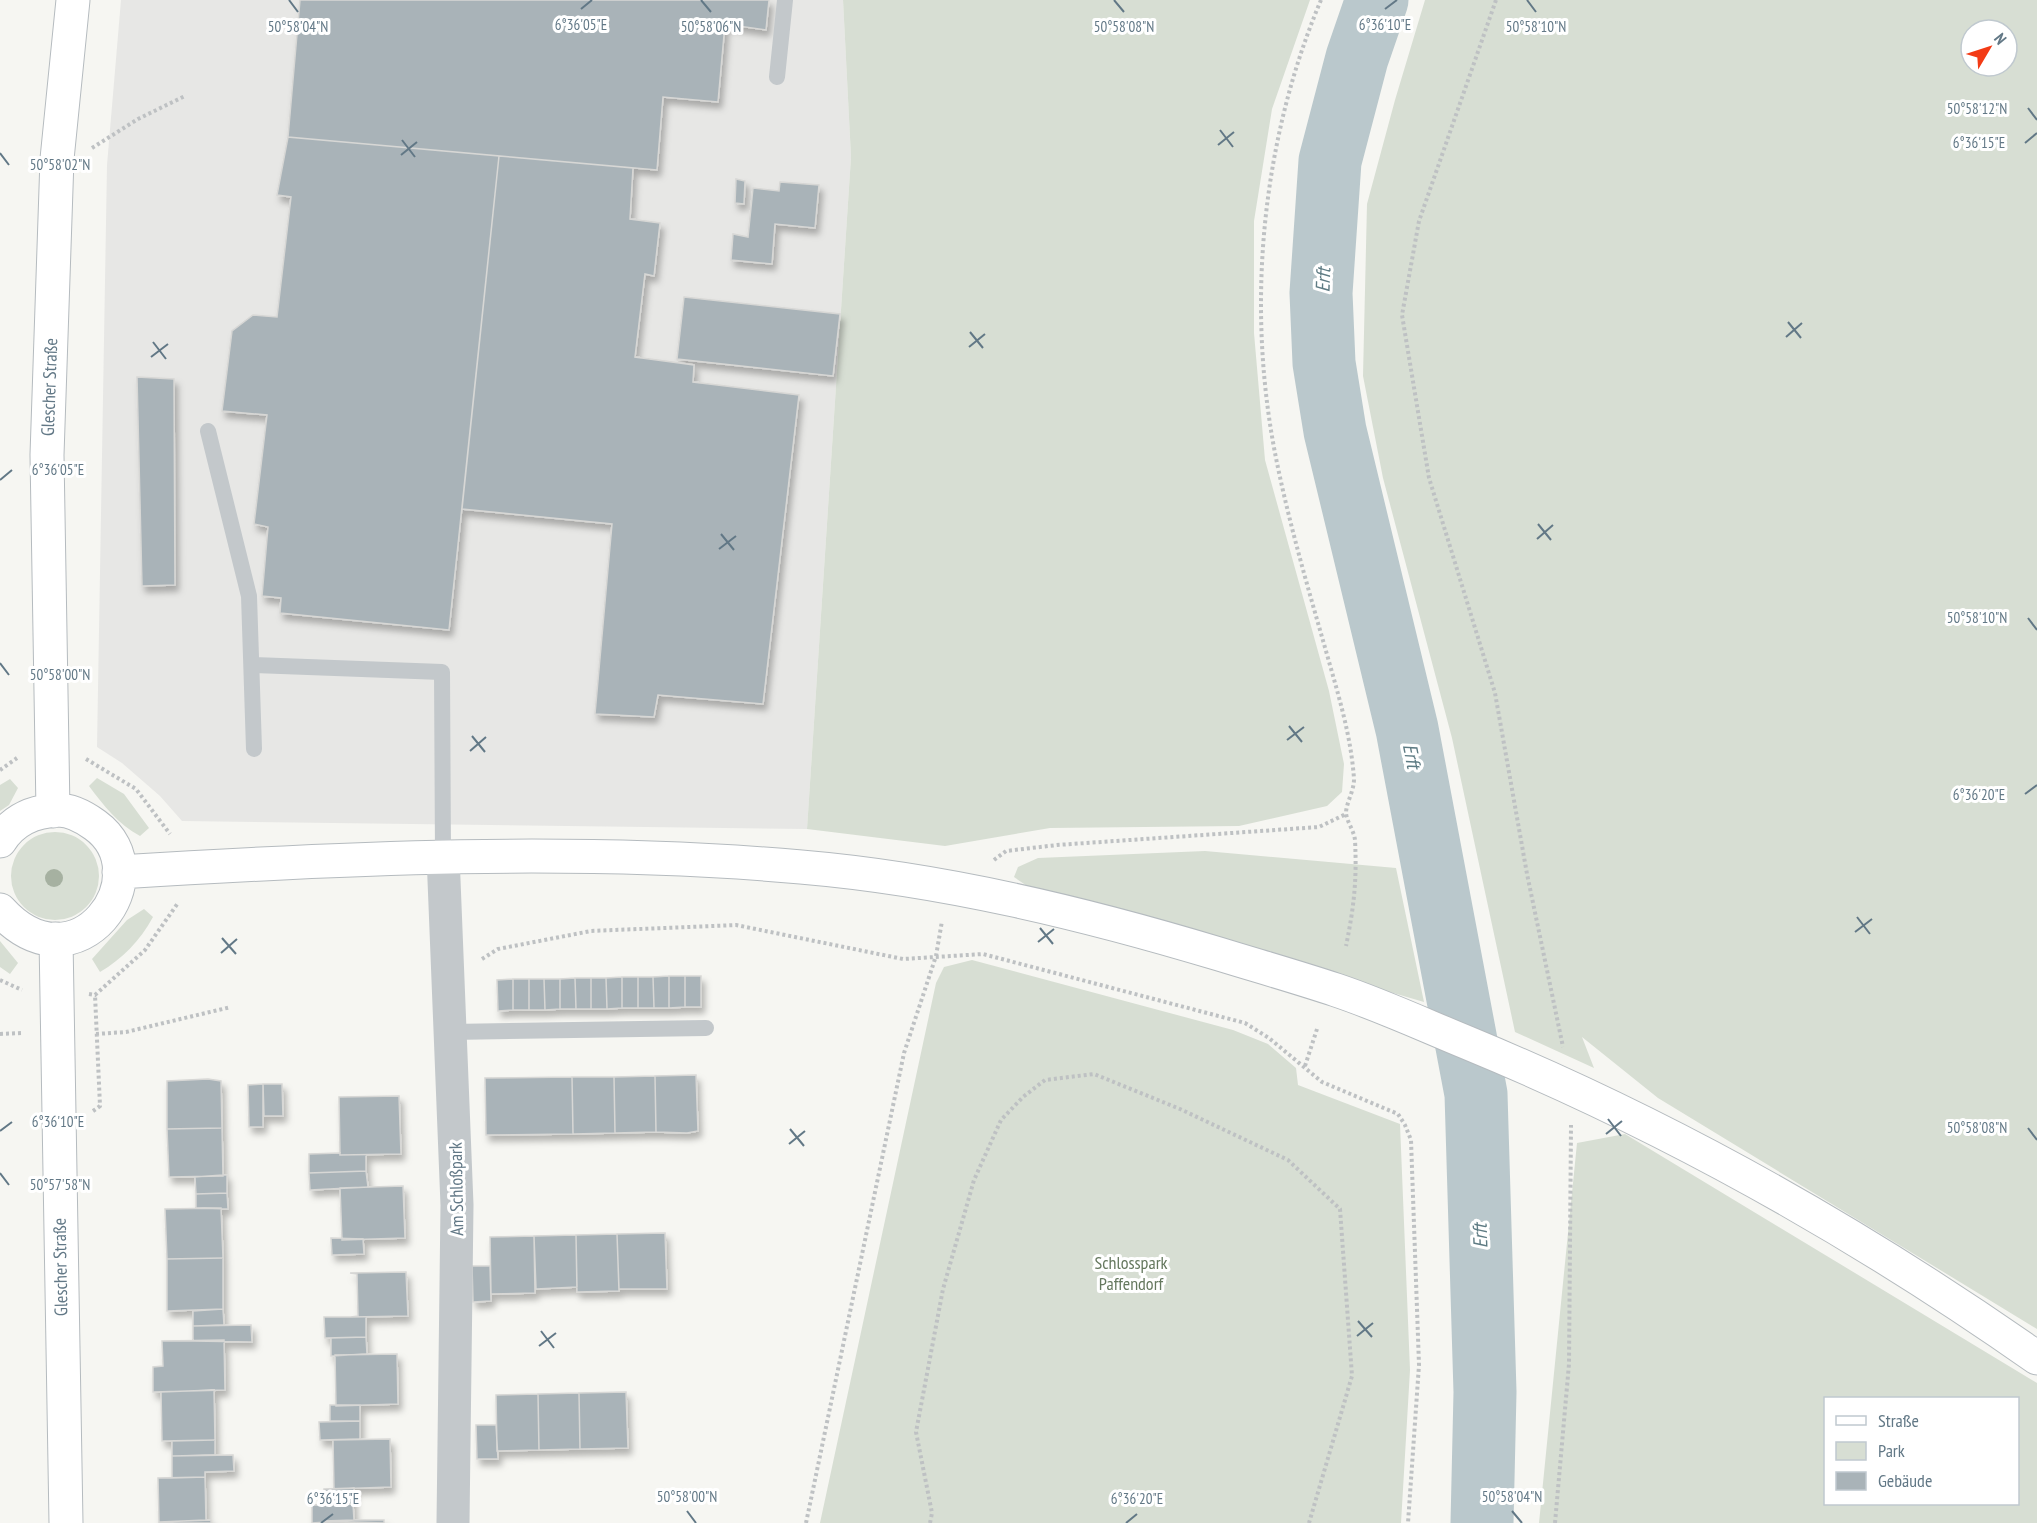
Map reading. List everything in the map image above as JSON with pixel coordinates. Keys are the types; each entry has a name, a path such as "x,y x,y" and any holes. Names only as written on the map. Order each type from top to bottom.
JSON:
{"main road":[{"name":"Glescher Straße","path":"53,811 47,455 57,159 74,0"},
{"path":"0,841 6,832 22,819 42,811 84,816 101,829 114,848 119,872 118,891 109,911 93,927 74,937 56,939 31,936 14,925 0,910"},
{"path":"119,872 442,855 657,858 800,867 970,892 1129,927 1337,991 1561,1081 1716,1159 1881,1254 2037,1358"},
{"name":"Glescher Straße","path":"56,939 66,1523"}],"street":[{"name":"Am Schloßpark","path":"442,855 447,982 452,1032 457,1206 453,1523"}],"lane":[{"path":"777,76 785,0"},
{"path":"208,431 249,597 254,748"},
{"path":"253,665 442,672 442,855"},
{"path":"452,1032 706,1028"}],"path":[{"path":"1321,0 1309,28 1284,111 1273,166 1262,278 1261,335 1266,397 1277,459 1349,734 1354,783 1346,814 1354,835 1356,900 1346,946"},
{"path":"1496,0 1419,220 1402,315 1429,478 1495,693 1561,1081 1569,1364 1556,1523"},
{"path":"86,152 138,119 185,96"},
{"path":"970,892 983,870 1006,851 1057,845 1319,828 1346,814"},
{"path":"447,982 498,949 591,931 736,925 903,959 982,954 1245,1023 1305,1066 1322,1082 1398,1114 1411,1140 1419,1365 1408,1523"},
{"path":"806,1523 903,1053 936,956"},
{"path":"96,1034 126,1032 231,1007"},
{"path":"1305,1066 1317,1029"},
{"path":"0,1034 29,1033"},
{"path":"930,1523 932,1513 916,1432 943,1289 974,1180 1001,1120 1023,1097 1045,1080 1094,1074 1180,1109 1288,1160 1340,1209 1352,1376 1309,1523"}],"shaded area":[{"path":"121,0 843,0 851,157 807,829 182,821 160,796 122,763 97,747 107,165"}],"green space":[{"path":"843,0 1310,0 1272,109 1254,221 1254,333 1265,460 1329,691 1344,764 1342,792 1327,806 1239,826 1050,828 945,846 807,829 851,157"},
{"path":"1425,0 2037,0 2037,1329 1658,1098 1582,1037 1594,1068 1515,1032 1452,738 1383,478 1363,376 1367,204"},
{"path":"97,778 124,794 149,828 140,836 118,820 89,786"},
{"path":"10,779 18,788 9,805 0,811 0,785"},
{"path":"55,832 80,839 92,851 99,876 92,901 80,913 55,920 30,913 18,901 11,876 18,851 30,839"},
{"path":"1205,851 1396,868 1424,1002 1027,886 1014,877 1018,867 1038,858"},
{"path":"144,909 153,917 142,934 123,955 100,972 92,959 127,920"},
{"path":"0,941 18,963 10,974 0,967"},
{"name":"Schlosspark Paffendorf","path":"972,960 1233,1030 1268,1044 1296,1068 1298,1085 1400,1124 1410,1370 1401,1523 820,1523 936,983 944,967"},
{"path":"1625,1134 2037,1383 2037,1523 1539,1523 1577,1143"}],"building":[{"path":"300,0 769,0 766,30 725,24 718,102 663,97 657,170 288,137"},
{"path":"288,137 499,156 449,630 280,613 281,598 262,596 268,527 254,524 267,415 222,411 232,331 253,315 277,317 291,197 277,195"},
{"path":"499,156 633,168 630,219 660,223 654,276 645,274 635,357 694,365 693,382 799,395 763,704 658,695 654,717 595,714 612,524 462,509"},
{"path":"736,179 745,181 744,204 735,203"},
{"path":"780,182 819,185 815,228 775,224 772,264 731,260 733,234 748,237 753,188 779,191"},
{"path":"684,297 840,314 833,376 677,359"},
{"path":"137,377 174,379 175,585 142,586"},
{"path":"669,976 669,1008 654,1008 653,977"},
{"path":"669,976 685,976 685,1007 669,1008"},
{"path":"685,976 701,976 701,1007 685,1007"},
{"path":"622,977 622,1008 607,1009 606,978"},
{"path":"622,977 638,977 638,1008 622,1008"},
{"path":"638,977 653,977 654,1008 638,1008"},
{"path":"575,978 576,1009 560,1009 560,979"},
{"path":"575,978 591,978 591,1009 576,1009"},
{"path":"591,978 606,978 607,1009 591,1009"},
{"path":"513,979 513,1010 498,1011 497,980"},
{"path":"513,979 529,979 529,1010 513,1010"},
{"path":"529,979 544,979 545,1010 529,1010"},
{"path":"544,979 560,979 560,1009 545,1010"},
{"path":"696,1075 698,1131 656,1132 655,1076"},
{"path":"655,1076 656,1132 615,1133 614,1077"},
{"path":"572,1077 573,1134 486,1135 485,1078"},
{"path":"572,1077 614,1077 615,1133 573,1134"},
{"path":"208,1079 221,1081 222,1128 167,1129 167,1081"},
{"path":"263,1084 282,1084 283,1116 264,1116"},
{"path":"263,1084 263,1127 249,1127 248,1085"},
{"path":"399,1096 401,1154 340,1155 339,1097"},
{"path":"222,1128 223,1176 169,1177 167,1129"},
{"path":"340,1153 340,1155 366,1155 366,1171 309,1173 309,1154"},
{"path":"366,1171 368,1187 310,1190 309,1173"},
{"path":"227,1175 227,1193 196,1194 195,1177"},
{"path":"403,1186 405,1238 342,1240 340,1188"},
{"path":"227,1193 228,1209 196,1208 196,1194"},
{"path":"221,1208 223,1258 167,1259 165,1209"},
{"path":"665,1233 667,1289 619,1289 617,1234"},
{"path":"617,1234 619,1291 577,1292 576,1235"},
{"path":"576,1235 577,1287 536,1289 534,1236"},
{"path":"534,1236 535,1293 491,1294 490,1237"},
{"path":"331,1238 363,1239 364,1254 332,1255"},
{"path":"223,1258 223,1309 167,1311 167,1259"},
{"path":"472,1266 490,1266 491,1301 473,1302"},
{"path":"406,1272 408,1316 351,1317 358,1316 357,1274 350,1273"},
{"path":"223,1309 224,1325 193,1326 193,1311"},
{"path":"324,1317 366,1317 366,1337 325,1338"},
{"path":"251,1325 252,1342 193,1341 193,1326"},
{"path":"366,1337 367,1354 331,1356 331,1338"},
{"path":"224,1340 225,1390 153,1392 153,1367 163,1366 162,1341"},
{"path":"397,1354 398,1404 336,1406 335,1355"},
{"path":"214,1390 215,1440 162,1441 161,1392"},
{"path":"626,1392 628,1448 580,1449 579,1393"},
{"path":"579,1393 580,1449 539,1450 538,1394"},
{"path":"538,1394 539,1450 497,1451 496,1395"},
{"path":"330,1405 360,1405 360,1421 330,1421"},
{"path":"360,1421 360,1439 320,1440 319,1422"},
{"path":"476,1425 496,1425 498,1459 477,1459"},
{"path":"390,1439 391,1487 334,1489 333,1440"},
{"path":"215,1440 215,1455 172,1456 172,1441"},
{"path":"233,1455 234,1471 205,1472 205,1477 172,1478 172,1456"},
{"path":"205,1477 206,1520 159,1522 158,1478"},
{"path":"354,1488 353,1504 324,1505 324,1489"},
{"path":"353,1504 354,1520 312,1523 312,1505"},
{"path":"211,1520 211,1523 159,1523 159,1522"},
{"path":"384,1520 384,1523 323,1521"}],"waterway":[{"name":"Erft","path":"1377,0 1357,58 1330,161 1321,293 1324,363 1335,431 1407,729 1476,1094 1485,1392 1482,1523"}]}
